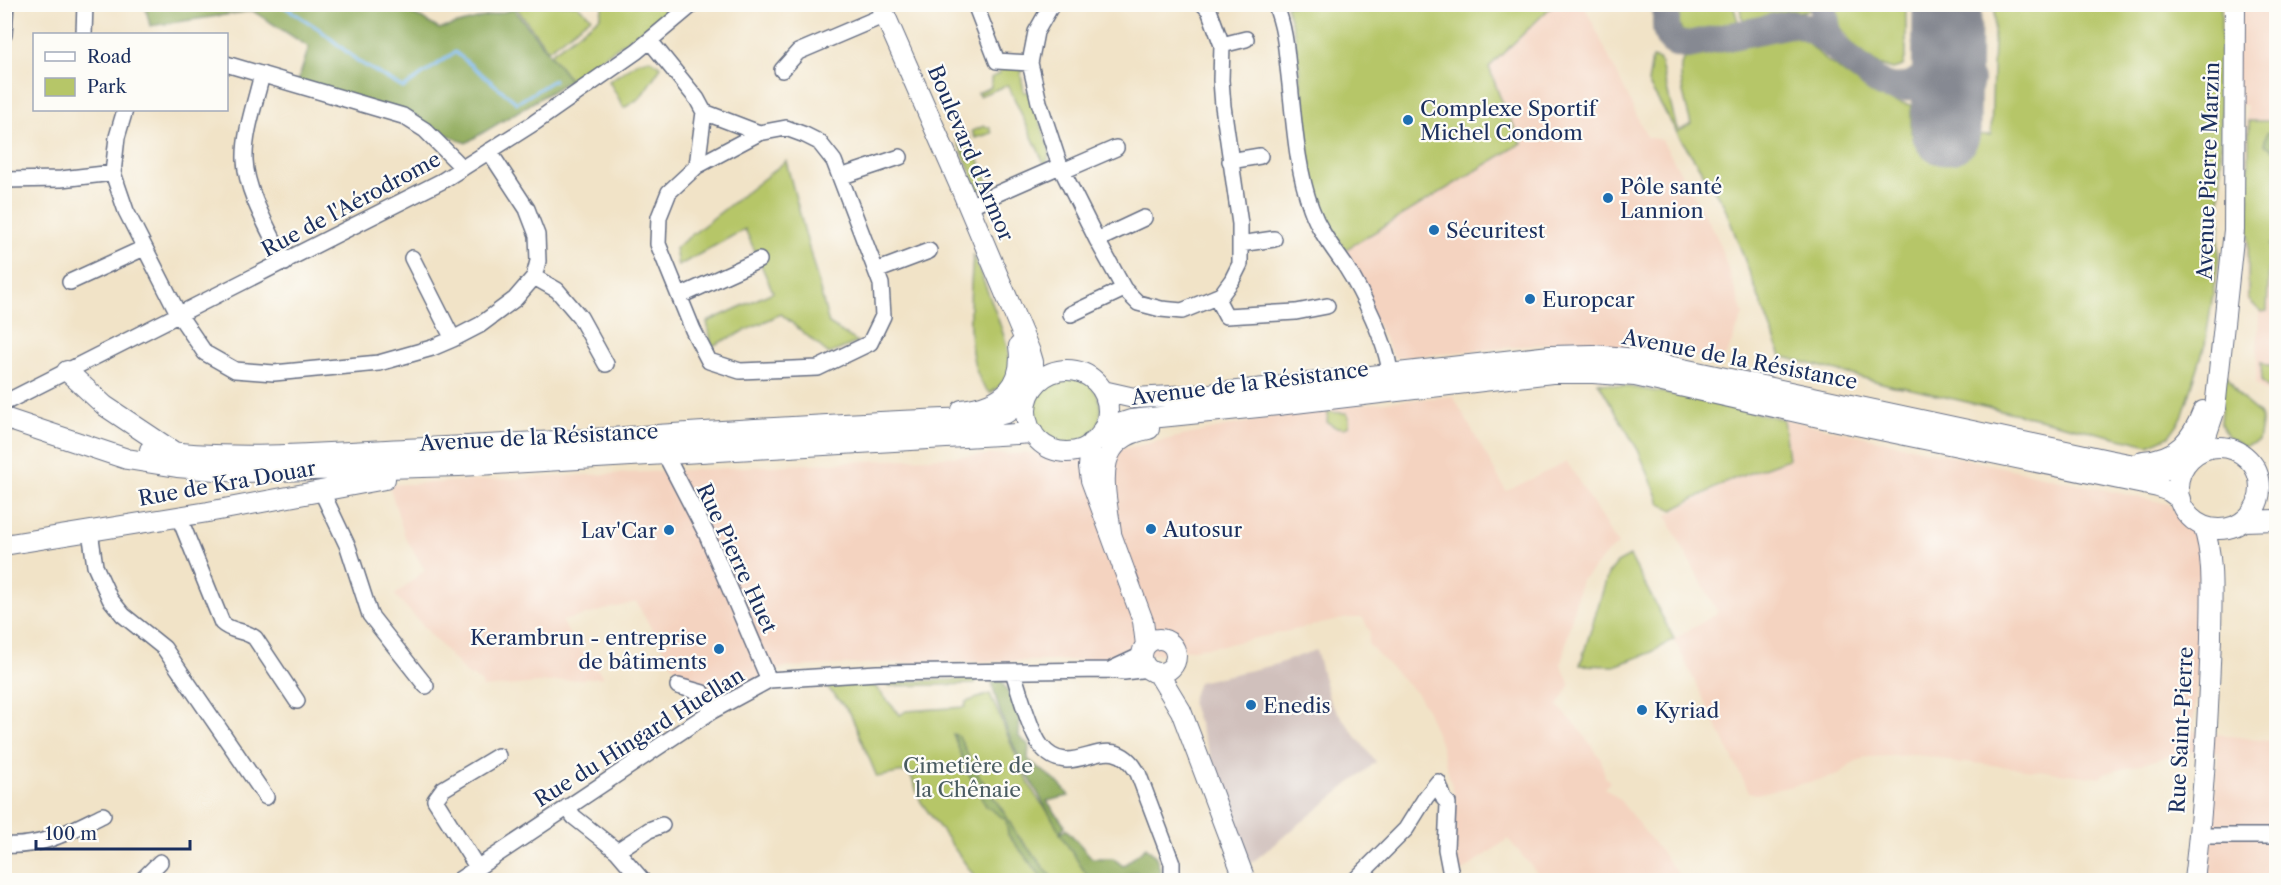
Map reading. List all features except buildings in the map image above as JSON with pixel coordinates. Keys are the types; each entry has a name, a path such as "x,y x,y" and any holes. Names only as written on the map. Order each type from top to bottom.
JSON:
{"main road":[{"name":"Avenue Pierre Marzin","path":"2201,451 2215,410 2235,213 2235,4"},
{"name":"Boulevard d'Armor","path":"882,10 969,206 1033,362 1030,393"},
{"path":"861,422 972,409 1001,397 1014,382 1022,363 1016,320"},
{"name":"Boulevard d'Armor","path":"1016,320 1044,354 1066,370"},
{"name":"Avenue de la Résistance","path":"1103,391 1134,398 1210,394 1550,356 1636,359 2108,460 2160,470 2184,467"},
{"path":"2108,460 2149,461 2160,459 2181,447 2197,428 2209,382 2220,360"},
{"path":"1111,532 1086,482 1072,464 1040,441 1033,433 1026,416 1030,393 1048,374 1066,370 1078,372 1090,377 1103,391 1107,410 1089,467 1091,480 1122,560 1143,621 1149,661 1181,711 1245,880"},
{"path":"67,371 105,405 177,453"},
{"name":"Avenue de la Résistance","path":"1097,436 1131,420 1552,373 1593,373 1635,376 1837,422 2158,487 2180,499"},
{"name":"Avenue de la Résistance","path":"53,434 177,453 242,456 457,446 861,422 992,417 1006,413 1030,393"},
{"path":"1111,532 1104,478 1110,451 1120,438 1133,431 1278,405"},
{"name":"Avenue Pierre Marzin","path":"2215,410 2222,433 2231,449"},
{"name":"Avenue de la Résistance","path":"4,418 127,459 177,467 242,472 459,466 1033,433"},
{"path":"1054,450 1073,451 1097,436"},
{"path":"2239,523 2256,503 2259,487 2257,474 2244,456 2231,449 2215,447 2201,451 2184,467 2178,484 2180,499 2188,515 2204,526 2219,529 2239,523 2277,520"},
{"name":"Rue de Kra Douar","path":"4,545 179,517 459,466"},
{"path":"2259,487 2268,496 2277,500"},
{"name":"Rue Saint-Pierre","path":"2212,582 2218,555 2239,523"},
{"name":"Rue Saint-Pierre","path":"2194,880 2210,677 2212,582 2209,545 2204,526"},
{"path":"1122,560 1152,622 1175,650 1181,711"},
{"path":"1149,661 1155,639 1166,640"},
{"path":"1149,661 1168,671 1175,662"}],"street":[{"path":"4,35 6,4"},
{"path":"84,33 85,4"},
{"name":"Rue de l'Aérodrome","path":"4,403 442,181 534,123 650,41 693,4"},
{"path":"975,4 997,61 1030,63"},
{"path":"1052,4 1035,32 1030,63 1039,102 1061,169 1124,289 1137,303 1182,311 1221,295 1240,264 1240,224 1221,80 1221,45 1209,10 1203,4"},
{"path":"1275,4 1285,39 1302,179 1310,207 1322,234 1347,269 1370,313 1389,362 1390,373"},
{"path":"782,70 798,52 882,10"},
{"path":"1221,45 1246,39"},
{"path":"650,41 698,99 704,112 697,166"},
{"path":"228,65 403,117 425,130 463,168"},
{"path":"262,74 246,141 245,160 248,179 285,262"},
{"path":"126,111 117,137 113,173 126,211 179,315 205,353 236,370 274,373 380,363 432,348 453,339 480,325 515,299 534,277 538,261 537,235 534,223 489,151"},
{"path":"704,112 759,133"},
{"path":"786,128 819,142 834,161 881,284 883,316 870,343 818,368 740,371 709,361 693,330 658,244 659,217 669,192 697,166 759,133 786,128"},
{"path":"969,206 1116,148"},
{"path":"1230,161 1260,156"},
{"path":"840,177 900,157"},
{"path":"4,180 61,179 113,173"},
{"path":"1097,240 1144,218"},
{"path":"1240,244 1274,239"},
{"path":"70,282 144,248"},
{"path":"876,271 929,251"},
{"path":"412,258 453,339"},
{"path":"680,296 759,261"},
{"path":"534,277 557,290 580,317 606,364"},
{"path":"1071,314 1124,289"},
{"path":"1216,297 1226,316 1296,312 1327,306"},
{"name":"Rue Pierre Huet","path":"665,454 706,533 770,680"},
{"path":"321,490 348,547 370,615 426,687"},
{"path":"179,517 220,620 224,626 246,632 255,638 297,701"},
{"path":"90,531 95,566 110,599 123,615 164,648 266,797"},
{"name":"Rue du Hingard Huellan","path":"459,880 712,711 770,680 877,673 1109,670 1149,661"},
{"path":"1013,672 1037,741 1050,755 1071,761 1104,751 1113,752 1130,761 1138,773 1173,863 1172,880"},
{"path":"678,686 703,693 712,711"},
{"path":"477,867 435,800 443,789 498,756"},
{"path":"1355,880 1406,829 1438,782 1444,799 1448,803 1446,849 1452,880"},
{"path":"567,807 574,817 617,851 642,880"},
{"path":"4,845 24,845 52,840 102,815"},
{"path":"617,851 649,830 662,825"},
{"path":"2199,836 2277,836"},
{"path":"142,880 160,862"}],"shaded area":[{"path":"1553,5 1587,5 1586,9 1647,137 1662,140 1717,237 1743,314 1727,354 1721,359 1555,343 1396,358 1340,253 1522,143 1499,97 1489,67"},
{"path":"2225,5 2276,5 2276,403 2272,396 2256,384 2259,311 2246,300 2247,105 2227,105"},
{"path":"1453,396 1506,491 1567,462 1618,545 1607,553 1586,577 1581,579 1561,664 1570,685 1558,706 1578,727 1601,759 1605,777 1610,782 1604,788 1618,798 1683,880 1543,880 1508,839 1459,874 1455,842 1456,801 1440,743 1425,706 1417,694 1368,644 1370,632 1363,618 1348,618 1224,645 1108,660 785,667 731,693 717,693 679,676 636,602 562,621 573,641 604,677 483,688 481,682 466,673 395,595 425,570 405,537 389,485 1127,448 1308,409"},
{"path":"1784,419 2169,504 2182,522 2195,534 2204,595 2193,731 2276,742 2276,880 2208,880 2218,753 2189,751 2103,774 2101,778 1966,762 1960,764 1935,757 1915,755 1869,757 1856,761 1836,776 1756,794 1749,792 1674,639 1718,613 1667,515 1731,481 1783,460 1789,460"},
{"name":"Enedis","path":"1316,650 1330,702 1376,762 1250,864 1191,702 1198,682 1274,665"}],"green space":[{"path":"1733,4 1739,25 1696,35 1688,34 1679,24 1681,5"},
{"path":"145,5 399,5 439,29 514,9 570,80 466,143 403,116 297,84 309,47 253,11 150,26"},
{"path":"514,5 577,5 591,17 548,50"},
{"path":"603,5 676,5 570,80 550,54 600,17"},
{"name":"Complexe Sportif Michel Condom","path":"1286,5 1553,5 1489,67 1500,97 1522,143 1345,250 1325,216 1312,177 1295,37"},
{"path":"1740,5 1813,5 1813,9 1746,23 1741,16"},
{"path":"1835,5 1906,5 1906,54 1903,66 1893,69 1879,65 1854,46 1838,24"},
{"path":"1995,5 2221,5 2219,255 2205,345 2182,418 2169,436 2149,445 1899,386 1901,388 1781,356 1724,205 1648,83 1652,58 1660,60 1679,131 1691,124 1681,75 1682,62 1686,56 1692,52 1781,34 1795,36 1805,40 1826,60 1878,97 1911,105 1911,133 1991,135"},
{"path":"650,59 661,67 640,98 624,108 609,81 638,62"},
{"path":"997,66 1023,68 1021,75 1024,92 1031,92 1050,152 1046,167 1008,85 979,96 978,93 991,87 991,78 1000,73"},
{"path":"2249,121 2276,121 2276,244 2270,244 2267,311 2261,312 2248,299"},
{"path":"984,126 990,128 992,133 975,138 972,131"},
{"path":"2276,130 2275,151 2264,144 2267,133"},
{"path":"967,133 990,186 979,191 956,138"},
{"path":"786,161 829,324 858,342 829,354 781,314 712,346 707,322 773,292 745,229 678,266 675,248"},
{"path":"973,254 1002,329 1010,359 1007,377 990,393 981,381 971,347 970,307"},
{"path":"2261,362 2266,366 2276,366 2276,395 2262,382"},
{"path":"2224,372 2240,396 2261,417 2258,441 2244,447 2229,438 2220,423"},
{"path":"1067,376 1080,379 1091,386 1098,397 1101,410 1098,423 1091,434 1080,441 1067,444 1054,441 1043,434 1036,423 1033,410 1036,397 1043,386 1054,379"},
{"path":"1598,382 1666,393 1783,419 1788,459 1728,481 1673,510 1661,504 1638,450"},
{"path":"1328,412 1346,413 1349,417 1349,425 1345,428 1335,427 1327,422"},
{"path":"1630,556 1674,639 1650,653 1614,666 1580,665 1608,574 1617,563"},
{"path":"975,679 975,684 888,686 887,682"},
{"path":"992,681 1002,681 1020,717 1019,737 1029,745 1028,759 1056,781 1069,796 1047,801 1065,826 1060,832 1029,778 1011,739 996,700"},
{"name":"Cimetière de la Chênaie","path":"872,683 900,715 906,711 965,707 966,702 990,694 1023,772 1036,796 1097,880 977,880 921,802 909,771 877,777 850,713 826,686"},
{"path":"953,734 959,736 975,770 1015,832 1054,880 1044,880 1008,835 1006,820 986,806 968,773"},
{"path":"1066,829 1092,858 1113,858 1123,866 1146,847 1156,857 1163,879 1144,880 1136,872 1113,880 1090,880 1060,834"}],"waterway":[{"path":"280,4 319,29 359,62 403,88 455,52 517,103 554,80"}],"taxiway":[{"path":"1667,4 1667,32 1669,38 1679,44 1688,45 1790,24 1811,30 1840,51"},
{"path":"1823,4 1829,36 1838,49 1877,81 1897,88 1908,86 1927,72 1940,51 1947,28"},
{"path":"1929,71 1934,86 1941,92 1957,94 1969,85 1970,80 1957,56 1947,28"}],"runway":[{"path":"1946,131 1947,4"}],"place":[{"name":"Complexe Sportif Michel Condom","path":"1408,120"},
{"name":"Pôle santé Lannion","path":"1608,198"},
{"name":"Sécuritest","path":"1434,230"},
{"name":"Europcar","path":"1530,299"},
{"name":"Autosur","path":"1151,529"},
{"name":"Lav'Car","path":"669,530"},
{"name":"Kerambrun - entreprise de bâtiments","path":"719,649"},
{"name":"Enedis","path":"1251,705"},
{"name":"Kyriad","path":"1642,710"}]}
